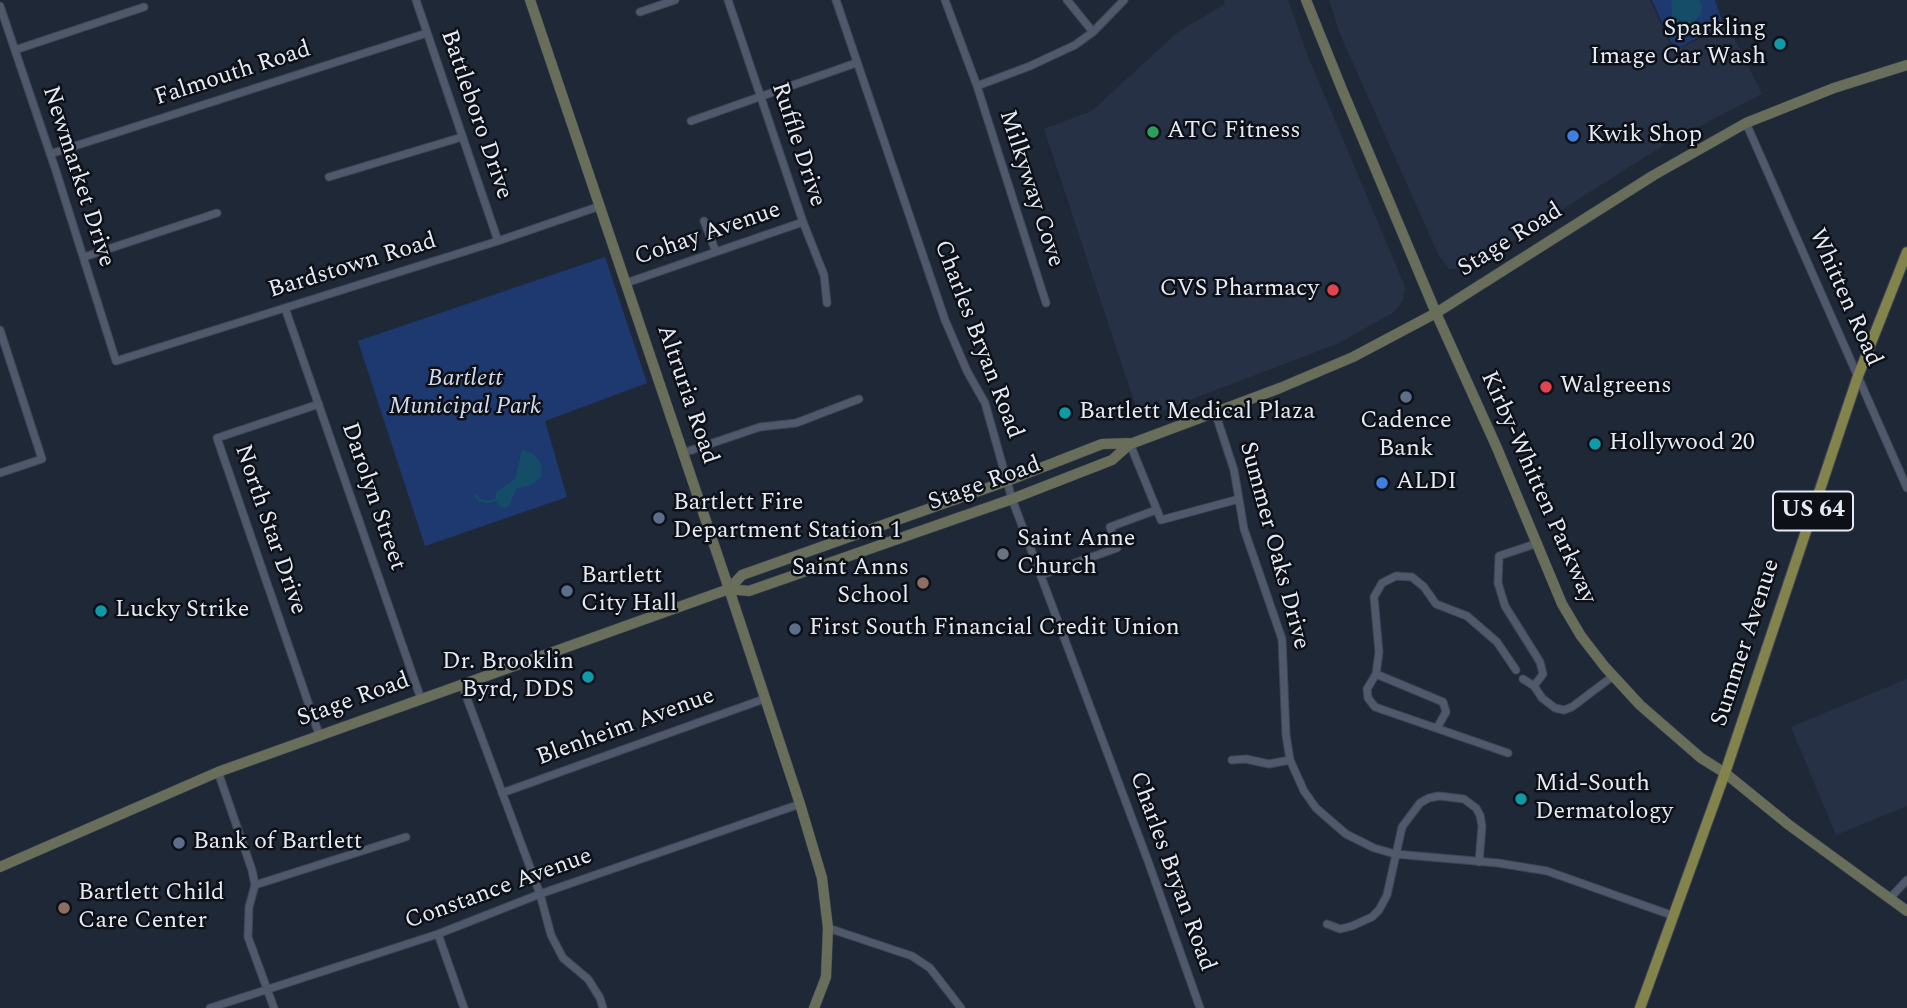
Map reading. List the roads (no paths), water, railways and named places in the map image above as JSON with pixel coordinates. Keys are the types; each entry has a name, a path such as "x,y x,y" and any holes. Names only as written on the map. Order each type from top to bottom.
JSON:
{"main road":[{"name":"Altruria Road","path":"530,0 729,589 822,878 828,928 826,977 814,1008"},
{"name":"Kirby-Whitten Parkway","path":"1306,0 1436,313 1538,543 1562,604 1581,636 1640,705 1701,758 1725,773 1789,825 1907,911"},
{"name":"Stage Road","path":"729,589 742,575 1007,481 1102,444 1130,444 1353,357 1436,313 1663,169 1745,123 1825,91 1907,65"},
{"name":"Summer Avenue","path":"1640,1008 1725,773 1858,376 1907,252"},
{"name":"Stage Road","path":"0,867 218,772 729,589 749,591 1012,499 1112,460 1130,444"},
{"path":"873,528 879,545"}],"street":[{"name":"Battleboro Drive","path":"416,0 498,242"},
{"path":"640,12 675,0"},
{"name":"Ruffle Drive","path":"729,0 803,222 824,275 827,303"},
{"name":"Charles Bryan Road","path":"836,0 945,320 967,371 985,403 1012,499 1152,873 1199,1008"},
{"name":"Milkyway Cove","path":"945,0 977,86 1046,303"},
{"path":"1067,0 1093,32"},
{"path":"977,86 1075,45 1093,32 1124,0"},
{"name":"Newmarket Drive","path":"0,6 116,360"},
{"path":"15,50 144,7"},
{"name":"Falmouth Road","path":"50,154 427,33"},
{"path":"691,121 856,63"},
{"name":"Whitten Road","path":"1745,123 1907,488"},
{"path":"329,177 462,137"},
{"name":"Bardstown Road","path":"116,360 498,242 600,206"},
{"path":"83,257 216,213"},
{"path":"704,221 716,252"},
{"name":"Cohay Avenue","path":"626,283 803,222"},
{"name":"Darolyn Street","path":"285,308 421,699"},
{"path":"0,330 42,459 0,473"},
{"path":"683,453 760,427 796,423 859,399"},
{"name":"North Star Drive","path":"319,404 217,438 320,737"},
{"name":"Summer Oaks Drive","path":"1215,412 1232,461 1248,542 1282,639 1286,735 1290,760 1309,800 1335,826 1358,841 1395,854 1547,871 1674,916"},
{"path":"1130,444 1161,520 1216,503 1239,499"},
{"path":"1041,575 1117,548 1110,527 1156,510"},
{"path":"1534,686 1544,674 1540,662 1506,606 1498,583 1499,556 1538,543"},
{"path":"1508,753 1375,707 1367,698 1367,689 1376,674 1379,652 1374,597 1382,583 1396,576 1412,577 1424,587 1436,604 1467,616 1497,642 1516,670"},
{"path":"1376,674 1443,702 1446,712 1437,728"},
{"path":"1524,679 1555,708 1564,709 1572,707 1613,676"},
{"path":"462,685 540,894 551,935 563,958 584,972 603,1008"},
{"name":"Blenheim Avenue","path":"502,793 764,699"},
{"path":"1232,760 1246,758 1269,764 1290,760"},
{"path":"218,772 255,885 249,907 248,937 274,1008"},
{"path":"1327,924 1340,929 1352,926 1379,910 1387,895 1402,827 1420,803 1429,797 1464,799 1477,810 1482,826 1479,862"},
{"name":"Constance Avenue","path":"210,1008 438,934 540,894 800,804"},
{"path":"255,885 406,837"},
{"path":"1891,897 1907,880"},
{"path":"828,928 912,957 930,968 961,1008"},
{"path":"438,934 464,1008"}],"waterway":[{"path":"475,495 479,500 487,502 496,500"}],"place":[{"name":"Sparkling Image Car Wash","path":"1780,44"},
{"name":"ATC Fitness","path":"1153,132"},
{"name":"Kwik Shop","path":"1573,136"},
{"name":"CVS Pharmacy","path":"1333,290"},
{"name":"Walgreens","path":"1546,387"},
{"name":"Cadence Bank","path":"1406,397"},
{"name":"Bartlett Medical Plaza","path":"1065,413"},
{"name":"Hollywood 20","path":"1595,444"},
{"name":"ALDI","path":"1382,483"},
{"name":"Bartlett Fire Department Station 1","path":"659,518"},
{"name":"Saint Anne Church","path":"1003,554"},
{"name":"Saint Anns School","path":"923,583"},
{"name":"Bartlett City Hall","path":"567,591"},
{"name":"Lucky Strike","path":"101,611"},
{"name":"First South Financial Credit Union","path":"795,629"},
{"name":"Dr. Brooklin Byrd, DDS","path":"588,677"},
{"name":"Mid-South Dermatology","path":"1521,799"},
{"name":"Bank of Bartlett","path":"179,843"},
{"name":"Bartlett Child Care Center","path":"64,908"}],"park label":[{"name":"Bartlett Municipal Park","path":"465,394"}]}
